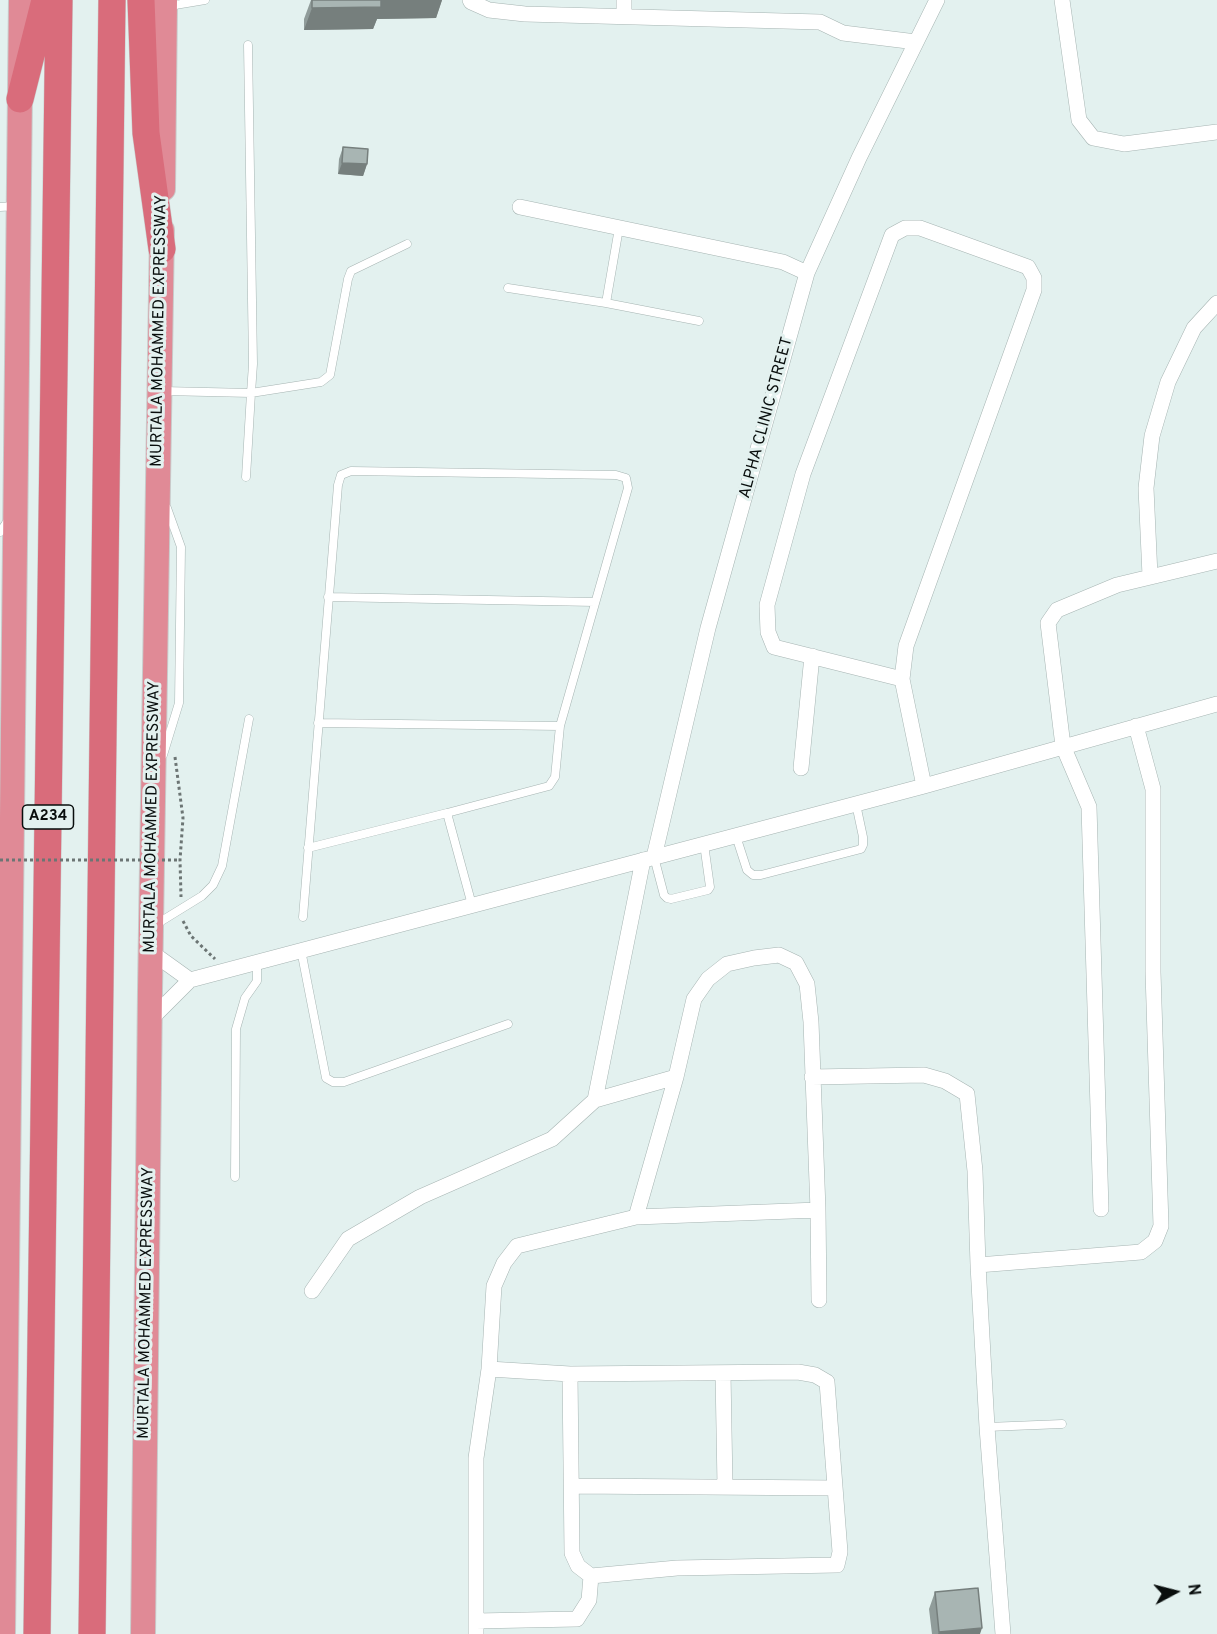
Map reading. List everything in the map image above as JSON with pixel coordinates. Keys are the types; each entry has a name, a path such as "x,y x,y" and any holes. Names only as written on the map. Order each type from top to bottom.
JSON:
{"highway":[{"path":"3,1634 5,1002 15,511 9,207 20,99 21,0"},
{"path":"20,99 45,0"},
{"name":"A234","path":"37,1634 59,0"},
{"path":"92,1634 112,0"},
{"path":"157,2 146,133 162,249"},
{"name":"MURTALA MOHAMMED EXPRESSWAY","path":"143,1634 162,249"}],"street":[{"path":"470,0 489,10 525,14 820,22 843,33 916,42"},
{"path":"624,0 624,16"},
{"name":"ALPHA CLINIC STREET","path":"595,1100 648,859 708,628 807,273 859,158 937,0"},
{"path":"1062,0 1079,120 1093,138 1124,144 1217,132"},
{"path":"520,207 783,262 807,273"},
{"path":"902,680 774,647 768,632 766,605 803,474 892,235 905,228 920,228 1028,267 1034,278 1034,290 906,646 902,680 924,786"},
{"path":"1150,576 1146,488 1152,436 1168,382 1194,328 1217,303"},
{"path":"1101,1209 1089,807 1063,746 1048,623 1057,610 1117,585 1217,561"},
{"path":"801,768 812,656"},
{"path":"150,1020 189,980 924,786 1217,704"},
{"path":"978,1265 1141,1252 1155,1241 1161,1226 1153,972 1153,789 1136,726"},
{"path":"151,952 189,980"},
{"path":"636,1217 676,1077 694,999 708,979 728,964 754,958 779,956 796,963 807,984 818,1209 819,1300"},
{"path":"812,1077 924,1075 945,1081 967,1094 975,1171 987,1427 1003,1634"},
{"path":"312,1291 348,1239 420,1197 552,1139 595,1100 676,1077"},
{"path":"591,1575 589,1600 577,1619 476,1628 476,1458 489,1369 494,1286 504,1263 517,1246 636,1217 818,1209"},
{"path":"489,1369 570,1374 798,1372 815,1375 827,1382 840,1552 837,1564 676,1568 591,1575 578,1566 572,1552 570,1374"},
{"path":"723,1373 725,1486"},
{"path":"572,1486 835,1488"}],"lane":[{"path":"157,2 205,0"},
{"path":"246,477 253,364 248,45"},
{"path":"606,303 619,228"},
{"path":"159,391 251,393 321,382 330,375 351,272 407,244"},
{"path":"508,288 606,303 699,321"},
{"path":"303,917 308,848 328,597 338,485 341,475 351,471 616,475 626,478 628,488 560,726 555,777 549,786 308,848"},
{"path":"153,780 173,728 179,703 181,547 158,487"},
{"path":"0,532 15,511"},
{"path":"328,597 596,602"},
{"path":"151,927 202,896 213,885 222,866 249,720"},
{"path":"318,723 560,726"},
{"path":"736,836 747,870 753,874 761,875 850,852 861,849 863,845 856,804"},
{"path":"447,813 472,905"},
{"path":"648,859 664,895 671,900 708,890 710,887 704,844"},
{"path":"302,950 326,1078 333,1082 344,1082 508,1024"},
{"path":"235,1177 236,1029 245,998 256,981 257,962"},
{"path":"987,1427 1062,1424"}],"path":[{"path":"173,728 183,818 180,860 181,909 191,936 211,953 225,970"},
{"path":"0,860 180,860"}],"building":[{"path":"312,0 381,0 381,7 312,8"},
{"path":"343,147 368,149 367,164 342,163"},
{"path":"978,1588 982,1628 939,1632 935,1592"}]}
